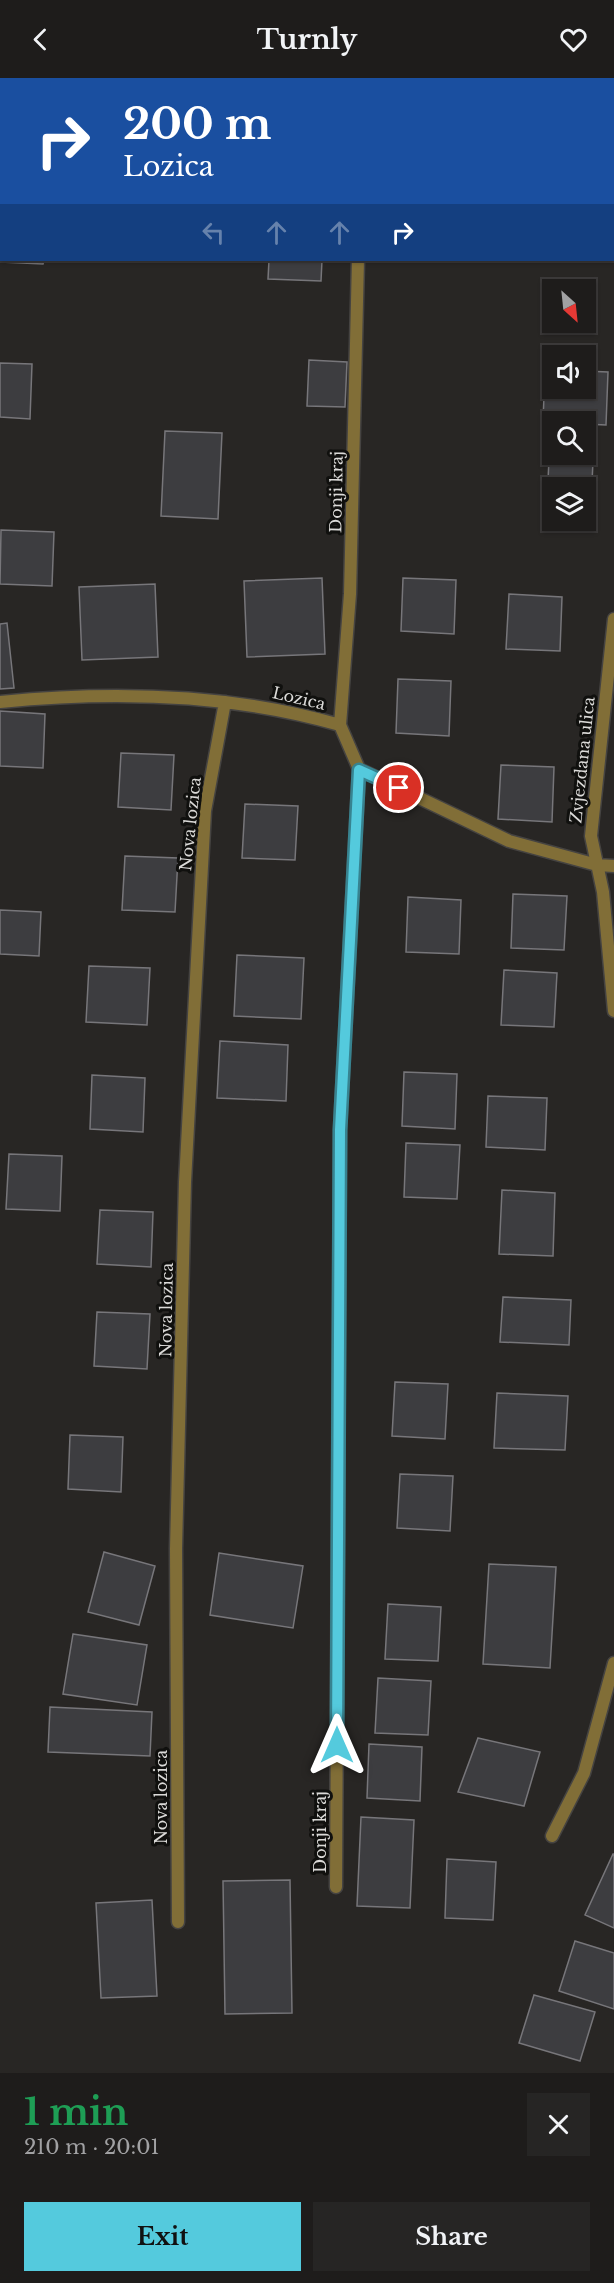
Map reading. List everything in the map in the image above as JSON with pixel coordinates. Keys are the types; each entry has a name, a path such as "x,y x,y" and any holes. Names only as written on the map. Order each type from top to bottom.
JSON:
{"street":[{"name":"Donji kraj","path":"340,725 350,594 358,261"},
{"name":"Zvjezdana ulica","path":"614,619 591,836 603,892 614,1011"},
{"name":"Lozica","path":"0,702 62,696 204,699 290,710 340,725 359,770"},
{"name":"Nova lozica","path":"178,1922 176,1549 185,1182 205,811 225,702"},
{"name":"Donji kraj","path":"336,1887 340,1130 359,770"},
{"path":"359,770 509,841 597,865 614,866"},
{"path":"552,1836 584,1773 614,1663"}],"building":[{"path":"0,261 44,261 43,264"},
{"path":"269,261 322,261 321,281 268,279"},
{"path":"309,360 347,362 345,407 307,406"},
{"path":"0,363 32,364 30,419 0,417"},
{"path":"596,371 608,372 606,425 596,425 596,411 543,411 544,399 596,399"},
{"path":"165,431 222,433 218,519 161,516"},
{"path":"549,465 593,465 592,477 548,477"},
{"path":"1,530 54,532 52,586 0,584"},
{"path":"322,578 325,654 247,657 244,581"},
{"path":"403,578 456,580 454,634 401,631"},
{"path":"155,584 158,657 82,660 79,587"},
{"path":"509,594 562,597 560,651 506,649"},
{"path":"7,623 14,688 0,689 0,624"},
{"path":"398,679 451,681 449,736 396,733"},
{"path":"0,711 45,714 43,768 0,766"},
{"path":"121,753 174,755 171,810 118,807"},
{"path":"501,765 554,767 552,822 498,819"},
{"path":"245,804 298,806 295,860 242,858"},
{"path":"125,856 178,858 175,912 122,910"},
{"path":"513,894 567,896 564,950 511,948"},
{"path":"408,897 461,900 459,954 406,952"},
{"path":"0,910 41,912 39,956 0,954"},
{"path":"237,955 304,958 301,1019 234,1016"},
{"path":"89,966 150,968 147,1025 86,1022"},
{"path":"504,970 557,973 554,1027 501,1025"},
{"path":"220,1041 288,1045 286,1101 217,1098"},
{"path":"404,1072 457,1074 455,1129 402,1126"},
{"path":"92,1075 145,1078 143,1132 90,1129"},
{"path":"488,1096 547,1098 545,1150 486,1147"},
{"path":"406,1143 460,1145 457,1199 404,1197"},
{"path":"9,1154 62,1156 60,1211 6,1209"},
{"path":"502,1190 555,1193 553,1256 499,1254"},
{"path":"100,1210 153,1212 151,1267 97,1264"},
{"path":"503,1297 571,1300 569,1345 500,1342"},
{"path":"97,1312 150,1314 147,1369 94,1366"},
{"path":"395,1382 448,1384 445,1439 392,1436"},
{"path":"497,1393 568,1396 565,1450 494,1448"},
{"path":"70,1435 123,1437 121,1492 68,1489"},
{"path":"400,1474 453,1476 450,1531 397,1528"},
{"path":"104,1552 155,1566 139,1625 88,1612"},
{"path":"219,1553 303,1566 293,1628 210,1615"},
{"path":"489,1564 556,1567 550,1668 483,1664"},
{"path":"388,1604 441,1607 438,1661 385,1659"},
{"path":"73,1634 147,1645 137,1705 63,1694"},
{"path":"378,1678 431,1681 428,1735 375,1733"},
{"path":"50,1707 152,1712 150,1756 48,1752"},
{"path":"478,1738 540,1752 524,1806 458,1792"},
{"path":"369,1744 422,1747 420,1801 367,1798"},
{"path":"361,1817 414,1820 410,1908 357,1906"},
{"path":"614,1854 614,1928 585,1915"},
{"path":"447,1859 496,1862 493,1920 445,1918"},
{"path":"290,1880 292,2013 225,2014 223,1881"},
{"path":"152,1900 157,1996 101,1998 96,1903"},
{"path":"575,1941 614,1953 614,2009 559,1991"},
{"path":"534,1995 595,2012 580,2061 519,2043"}],"route":[{"path":"337,1745 340,1130 359,770 399,788"}]}
